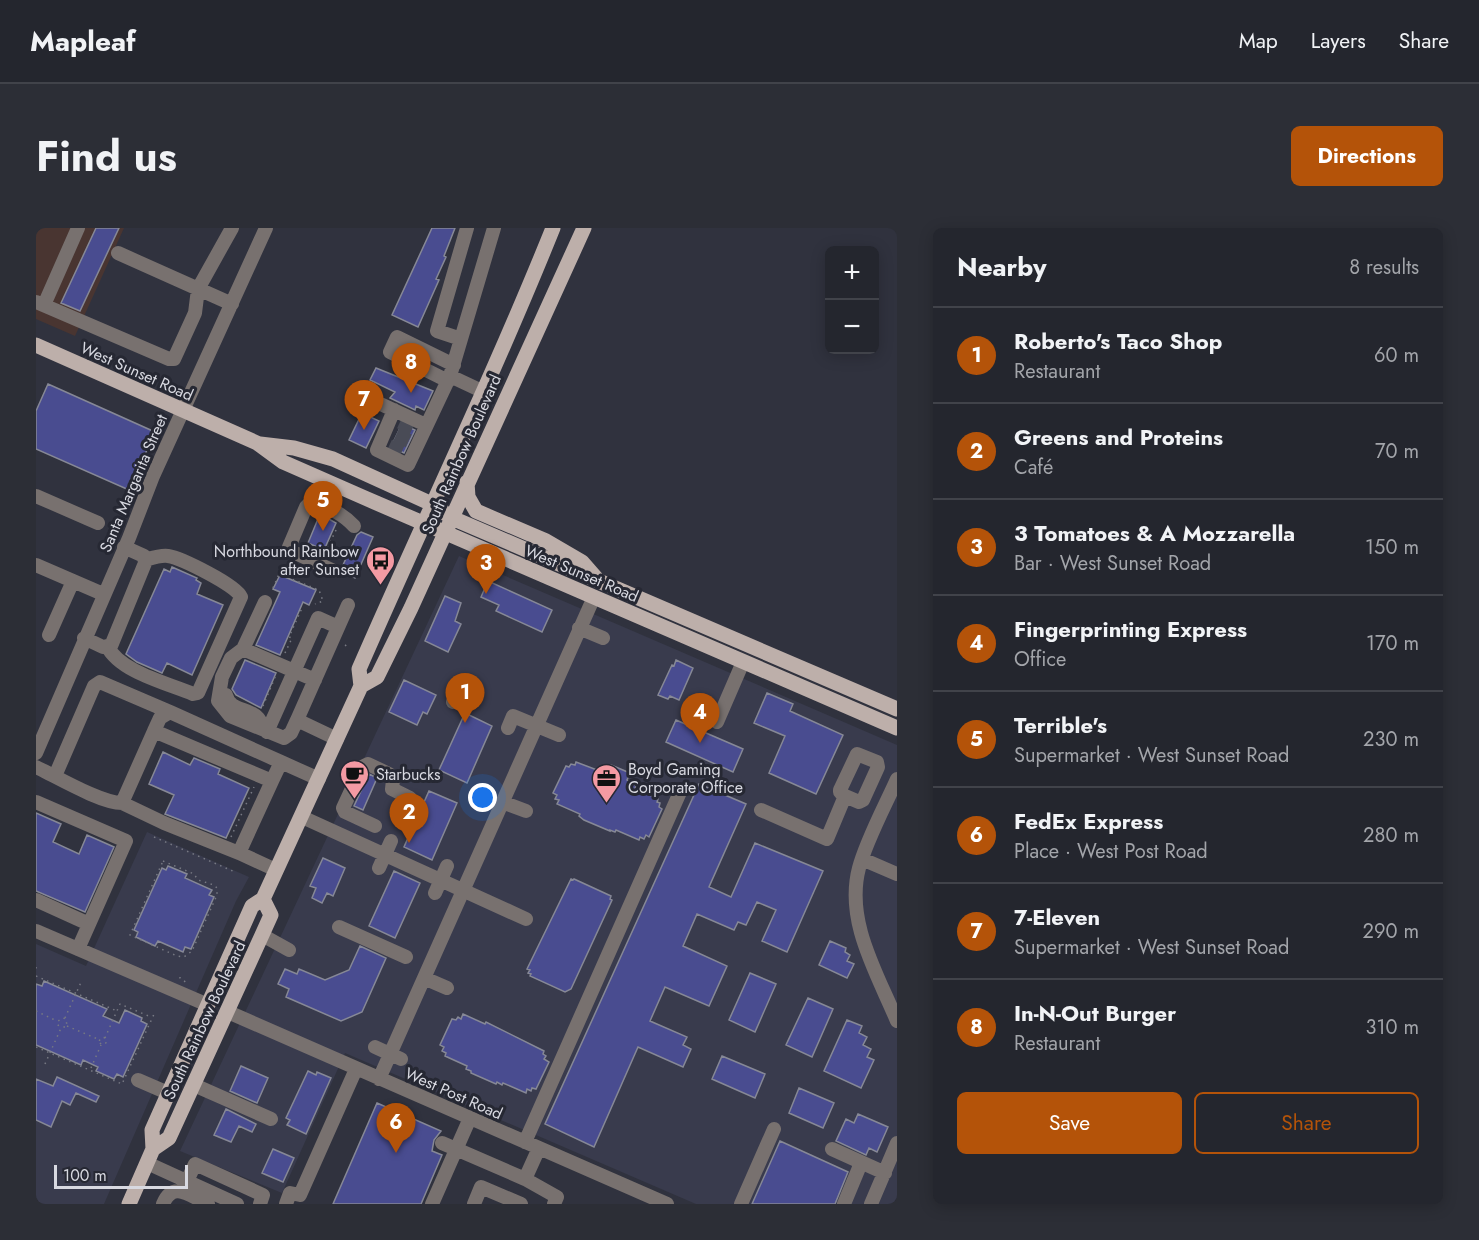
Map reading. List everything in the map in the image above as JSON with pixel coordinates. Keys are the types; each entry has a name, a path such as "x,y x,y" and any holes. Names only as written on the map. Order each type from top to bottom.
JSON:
{"main road":[{"name":"South Rainbow Boulevard","path":"129,1204 150,1156 152,1130 168,1093 252,906 263,899 361,686 358,669 422,523 521,309 554,228"},
{"name":"South Rainbow Boulevard","path":"361,686 377,677 584,228"},
{"path":"572,255 591,228"},
{"name":"West Sunset Road","path":"36,345 257,443 283,462 897,728"},
{"name":"West Sunset Road","path":"257,443 294,448 333,459 432,504 452,518 897,709"},
{"path":"467,482 468,498 476,511 546,541 582,562 600,583 594,597"},
{"path":"743,662 750,646"},
{"name":"South Rainbow Boulevard","path":"150,1156 169,1138 271,915 263,899"},
{"path":"220,977 225,989 221,1000 228,1012"},
{"path":"208,1005 211,1013 208,1028 214,1041"}],"street":[{"path":"78,228 40,303 169,358 174,358 195,313 198,289 232,228"},
{"name":"Santa Margarita Street","path":"36,753 153,476 266,228"},
{"path":"461,339 437,331 467,228"},
{"path":"393,429 377,450 408,465 414,439 451,374 494,228"},
{"path":"118,253 232,304"},
{"path":"451,374 484,392"},
{"path":"361,395 393,429 414,439"},
{"path":"36,496 98,523"},
{"path":"334,571 289,550 289,547 310,502 346,524"},
{"path":"84,638 103,647 111,646 146,564 144,556 124,547"},
{"path":"107,646 116,660 129,668 194,694 198,693 241,597 236,588 227,582 170,556 145,560"},
{"path":"36,565 103,594"},
{"path":"49,635 73,581"},
{"path":"379,1078 396,1056 424,978 594,597"},
{"path":"265,602 240,651 226,696 228,702 233,706 258,717 267,732"},
{"path":"240,651 231,658 222,677 218,701 230,716 284,738 291,733 348,605"},
{"path":"267,732 318,618 338,627"},
{"path":"579,628 603,638"},
{"path":"240,651 315,680"},
{"path":"717,723 743,662"},
{"path":"55,776 94,686 100,682 319,779"},
{"path":"122,803 160,718 170,712"},
{"path":"508,728 513,716 560,735"},
{"path":"297,720 337,739"},
{"path":"154,731 266,778"},
{"path":"239,853 266,778 281,762"},
{"path":"366,846 374,829 345,812 343,808 362,766 368,764 389,774 393,780 392,789 410,798"},
{"path":"36,767 98,796 122,803 276,870"},
{"path":"897,779 862,859 856,885 856,911 861,933 897,1021"},
{"path":"525,1142 681,790"},
{"path":"761,810 826,839 845,796"},
{"path":"36,802 126,841 78,949"},
{"path":"502,802 526,811"},
{"path":"302,817 526,918"},
{"path":"379,868 391,841"},
{"path":"862,859 897,874"},
{"path":"435,893 447,866"},
{"path":"36,900 89,924"},
{"path":"339,927 406,957"},
{"path":"36,931 208,1005"},
{"path":"262,935 289,950"},
{"path":"424,978 447,988"},
{"name":"West Post Road","path":"228,1012 667,1204"},
{"path":"375,1047 396,1056"},
{"path":"286,1204 291,1193 299,1199 356,1069"},
{"path":"138,1080 168,1093"},
{"path":"194,1084 271,1119"},
{"path":"432,1204 470,1118"},
{"path":"741,1204 774,1129"},
{"path":"442,1143 525,1179 557,1197 555,1204"},
{"path":"871,1204 890,1168 897,1143"},
{"path":"525,1179 539,1148"},
{"path":"832,1149 861,1163 890,1168"},
{"path":"150,1156 187,1181 235,1204"},
{"path":"844,1204 861,1163"},
{"path":"187,1181 195,1164 263,1196 260,1204"},
{"path":"474,1204 481,1187 521,1204"},
{"path":"163,1204 166,1196 178,1190 208,1204"}],"path":[{"path":"325,554 346,524"},
{"path":"273,588 279,574 319,590 323,601 315,604"},
{"path":"282,659 302,608"},
{"path":"345,645 350,648"},
{"path":"258,717 279,669"},
{"path":"229,842 266,778"},
{"path":"154,837 235,872"},
{"path":"163,861 194,874 198,880 217,888 217,895 192,951 184,957 177,957 130,935 163,861"},
{"path":"36,976 117,1011"},
{"path":"180,977 187,982 186,984"},
{"path":"67,1026 65,1019 82,980"},
{"path":"90,1070 101,1045 106,1043 105,1038 120,1004 152,1018"},
{"path":"36,1011 58,1021 65,1019"},
{"path":"36,1047 122,1084 154,1012"},
{"path":"58,1021 57,1024 61,1028"},
{"path":"45,1064 61,1028 67,1026 99,1040 105,1038"},
{"path":"99,1040 101,1045"}],"shaded area":[{"path":"36,228 124,228 75,336 36,319"},
{"path":"459,556 897,745 897,1204 696,1204 345,1053 282,1193 180,1151"},
{"path":"147,832 249,877 236,901 104,1204 36,1204 36,944 86,966"}],"building":[{"path":"96,228 119,228 80,311 61,303"},
{"path":"432,228 455,228 436,279 439,280 418,327 392,315"},
{"path":"376,368 433,391 424,410 416,406 415,410 390,398 395,392 370,380"},
{"path":"48,384 155,432 129,490 36,449 36,411"},
{"path":"362,413 379,421 366,448 349,440"},
{"path":"402,424 415,430 404,453 391,447"},
{"path":"320,514 336,523 324,550 308,543"},
{"path":"361,532 373,537 355,578 343,572 342,567 357,535"},
{"path":"172,567 197,578 196,580 201,583 197,594 223,605 192,675 167,663 162,673 137,662 126,654 164,569 170,572"},
{"path":"280,575 316,590 309,605 303,602 280,655 256,645 280,592 273,589"},
{"path":"488,581 552,610 542,632 496,611 499,605 481,597"},
{"path":"445,596 461,603 455,621 461,624 448,652 425,641"},
{"path":"245,660 276,673 261,708 236,695 232,689"},
{"path":"676,660 693,668 679,700 670,696 668,699 658,695"},
{"path":"404,680 436,695 427,714 423,712 417,725 389,712"},
{"path":"767,693 793,704 790,711 843,735 816,794 769,773 785,736 754,723"},
{"path":"465,713 492,726 467,783 439,770"},
{"path":"676,720 743,749 733,772 666,742"},
{"path":"163,752 190,765 194,758 220,769 218,774 249,788 226,838 165,814 174,795 149,784"},
{"path":"576,762 605,773 611,765 630,773 627,780 636,786 635,788 658,799 659,807 662,809 649,837 646,835 644,839 640,837 639,840 616,830 615,832 610,831 584,820 579,816 580,814 557,804 559,800 555,799 557,795 553,793 566,766 575,765"},
{"path":"369,774 377,778 363,810 354,806"},
{"path":"699,784 746,804 709,887 731,897 755,843 823,871 787,952 762,941 776,910 757,902 746,925 738,922 734,930 697,914 683,946 727,966 709,1006 665,987 650,1021 687,1037 683,1045 691,1049 683,1067 638,1047 594,1147 545,1124"},
{"path":"429,791 457,803 432,860 404,847"},
{"path":"36,813 61,824 53,842 79,854 87,835 114,847 85,912 36,891"},
{"path":"323,858 345,868 333,896 327,893 322,903 312,898 316,888 310,886"},
{"path":"168,866 187,874 185,878 212,890 209,895 214,897 191,949 185,947 183,952 158,941 155,946 136,937 138,932 134,930 162,868 166,870"},
{"path":"394,871 420,883 395,938 369,926"},
{"path":"571,879 611,896 612,900 571,989 565,992 530,976 531,974 528,973 530,970 527,969"},
{"path":"830,941 846,948 845,952 850,955 847,961 854,964 847,978 819,965"},
{"path":"360,946 386,958 362,1012 341,1021 286,997 289,989 278,984 285,969 297,974 299,969 325,980 349,970"},
{"path":"750,973 776,984 755,1032 729,1020"},
{"path":"44,981 107,1009 103,1016 119,1023 125,1010 142,1018 141,1021 147,1024 123,1077 117,1074 114,1079 96,1071 98,1067 83,1060 81,1065 36,1045 36,984 42,986"},
{"path":"808,998 833,1009 812,1057 786,1045"},
{"path":"463,1014 485,1024 486,1022 544,1051 543,1054 546,1056 544,1059 549,1062 536,1089 532,1088 531,1091 527,1089 526,1093 503,1083 502,1085 497,1082 496,1084 471,1073 466,1069 467,1066 445,1056 446,1053 442,1051 444,1047 440,1045 452,1019 456,1020 458,1017 461,1019"},
{"path":"847,1020 862,1026 859,1033 867,1037 863,1045 871,1049 867,1057 874,1060 861,1088 824,1071"},
{"path":"722,1056 765,1074 755,1098 712,1079"},
{"path":"241,1066 268,1078 257,1103 230,1091"},
{"path":"308,1071 331,1078 306,1134 287,1125 290,1120 286,1118"},
{"path":"57,1077 99,1096 96,1102 76,1093 70,1105 62,1101 51,1127 36,1120 36,1079 53,1086"},
{"path":"799,1088 834,1103 823,1128 789,1113"},
{"path":"377,1103 441,1131 434,1140 432,1151 442,1155 421,1204 333,1204"},
{"path":"226,1109 256,1124 252,1132 239,1126 231,1142 214,1135"},
{"path":"858,1114 888,1127 877,1152 869,1148 866,1155 836,1141 846,1119 854,1123"},
{"path":"780,1141 848,1172 835,1204 752,1204"},
{"path":"273,1149 294,1158 283,1182 262,1173"}],"tunnel":[{"path":"400,422 415,429"},
{"path":"396,435 409,441"},
{"path":"389,446 404,453"}],"place":[{"name":"In-N-Out Burger","path":"411,393"},
{"name":"7-Eleven","path":"364,430"},
{"name":"Terrible's","path":"323,531"},
{"name":"Northbound Rainbow after Sunset","path":"380,586"},
{"name":"3 Tomatoes & A Mozzarella","path":"486,594"},
{"name":"Roberto's Taco Shop","path":"465,723"},
{"name":"Fingerprinting Express","path":"700,743"},
{"name":"Starbucks","path":"355,800"},
{"name":"Boyd Gaming Corporate Office","path":"607,804"},
{"name":"Greens and Proteins","path":"409,843"},
{"name":"FedEx Express","path":"396,1153"}]}
